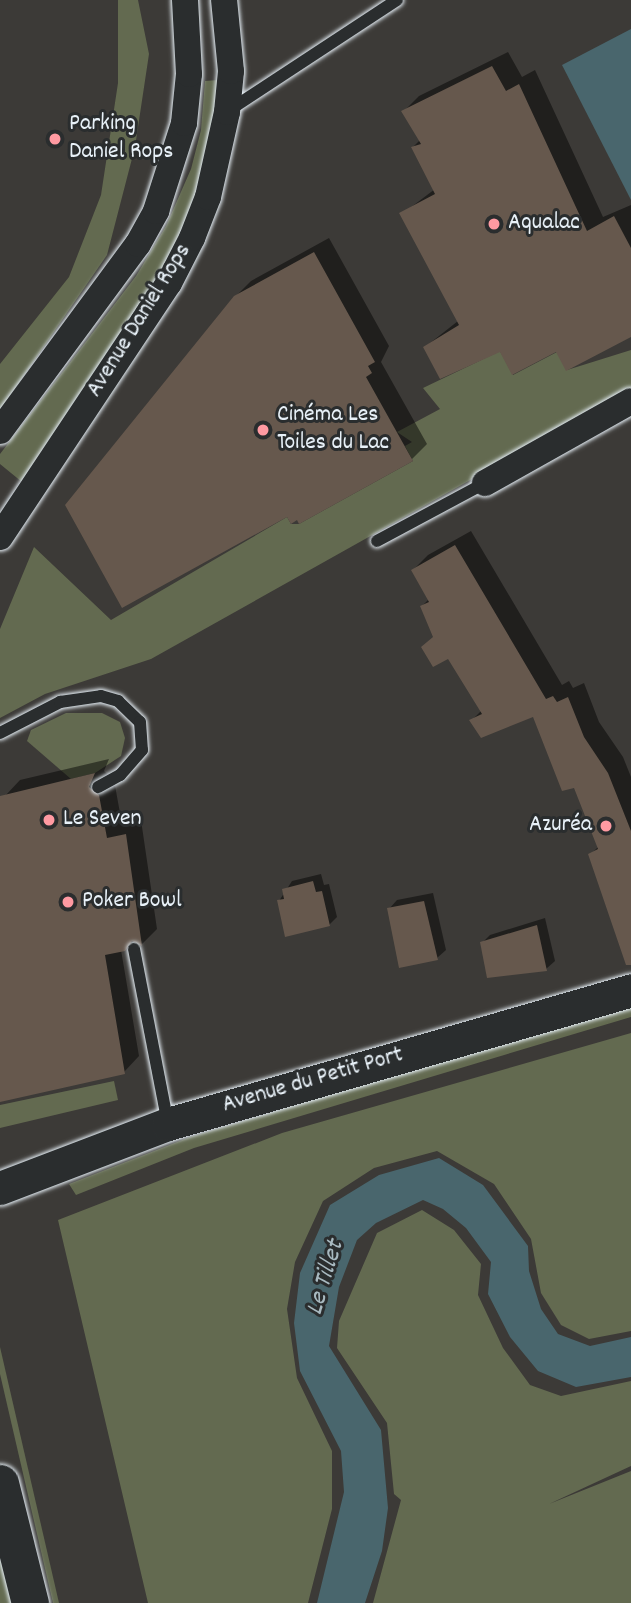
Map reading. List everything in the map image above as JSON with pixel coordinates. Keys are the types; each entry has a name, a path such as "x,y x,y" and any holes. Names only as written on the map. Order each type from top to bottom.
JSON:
{"main road":[{"path":"0,1483 30,1603"}],"street":[{"name":"Avenue Daniel Rops","path":"0,431 138,244 156,211 184,123 189,74 185,0"},
{"name":"Avenue Daniel Rops","path":"0,537 169,283 208,197 227,111 231,71 225,0"},
{"path":"485,483 631,401"},
{"name":"Avenue du Petit Port","path":"0,1188 169,1124 631,990"}],"lane":[{"path":"227,111 275,76 397,0"},
{"path":"377,541 485,483"},
{"path":"0,733 60,702 100,696 118,701 139,722 142,750 120,775 98,788"},
{"path":"134,949 169,1124"}],"green space":[{"path":"118,0 138,0 149,54 135,147 107,255 0,410 0,364 69,277 101,195 118,83"},
{"path":"218,80 208,172 172,267 22,482 0,464 0,454 136,276 166,226 191,169 201,130 205,81"},
{"path":"631,350 631,390 151,659 45,694 0,718 0,629 34,547 111,620 287,517 291,524 299,524 413,461 405,446 412,442 397,432 440,409 423,388 500,351 513,375 557,352 567,370"},
{"path":"66,713 102,713 120,722 125,738 121,756 95,773 71,779 27,741 31,730"},
{"path":"631,1004 631,1017 194,1148 76,1195 69,1184 190,1137"},
{"path":"631,1033 631,1331 589,1339 561,1325 541,1293 531,1239 494,1184 437,1151 374,1168 323,1201 295,1262 287,1309 297,1378 332,1451 332,1509 308,1603 148,1603 58,1220 282,1133"},
{"path":"114,1081 118,1100 0,1128 0,1105"},
{"path":"422,1210 454,1230 481,1264 478,1295 503,1348 530,1385 561,1396 631,1381 631,1466 549,1504 631,1471 631,1603 373,1603 401,1500 394,1494 387,1423 337,1348 339,1321 377,1233"},
{"path":"0,1347 59,1603 53,1603 0,1374"},
{"path":"0,1546 14,1603 0,1603"}],"water":[{"path":"631,29 631,200 562,65"},
{"name":"Le Tillet","path":"439,1158 483,1185 528,1246 529,1271 541,1309 558,1334 590,1346 631,1337 631,1377 576,1387 538,1371 510,1337 488,1294 491,1262 466,1228 443,1209 423,1200 376,1223 357,1240 339,1287 329,1346 381,1430 388,1508 382,1551 365,1603 317,1603 344,1492 341,1451 300,1371 294,1323 300,1273 330,1205 379,1175"}],"building":[{"name":"Aqualac","path":"492,66 506,91 519,84 587,231 614,216 631,248 631,337 566,371 556,352 512,375 500,352 440,379 423,347 459,325 399,213 435,194 411,147 421,144 401,111"},
{"name":"Cinéma Les Toiles du Lac","path":"314,252 375,362 368,366 372,373 366,377 413,461 299,524 297,520 291,524 287,517 122,608 65,505 234,296"},
{"path":"455,545 546,699 553,696 557,702 568,697 584,737 608,773 631,831 631,965 626,965 588,854 598,849 574,788 562,791 533,717 481,738 469,720 482,714 448,659 433,667 421,647 433,637 420,606 429,602 411,570"},
{"name":"Poker Bowl","path":"95,773 89,787 99,795 107,838 126,834 142,946 132,941 125,951 105,955 125,1074 0,1102 0,796"},
{"path":"313,881 316,892 322,891 330,926 285,937 277,900 284,899 282,889"},
{"path":"424,901 438,960 399,968 387,908"},
{"path":"537,925 547,971 487,978 480,942"}],"place":[{"name":"Parking Daniel Rops","path":"55,139"},
{"name":"Aqualac","path":"494,224"},
{"name":"Cinéma Les Toiles du Lac","path":"263,430"},
{"name":"Le Seven","path":"49,820"},
{"name":"Azuréa","path":"606,826"},
{"name":"Poker Bowl","path":"68,902"}]}
